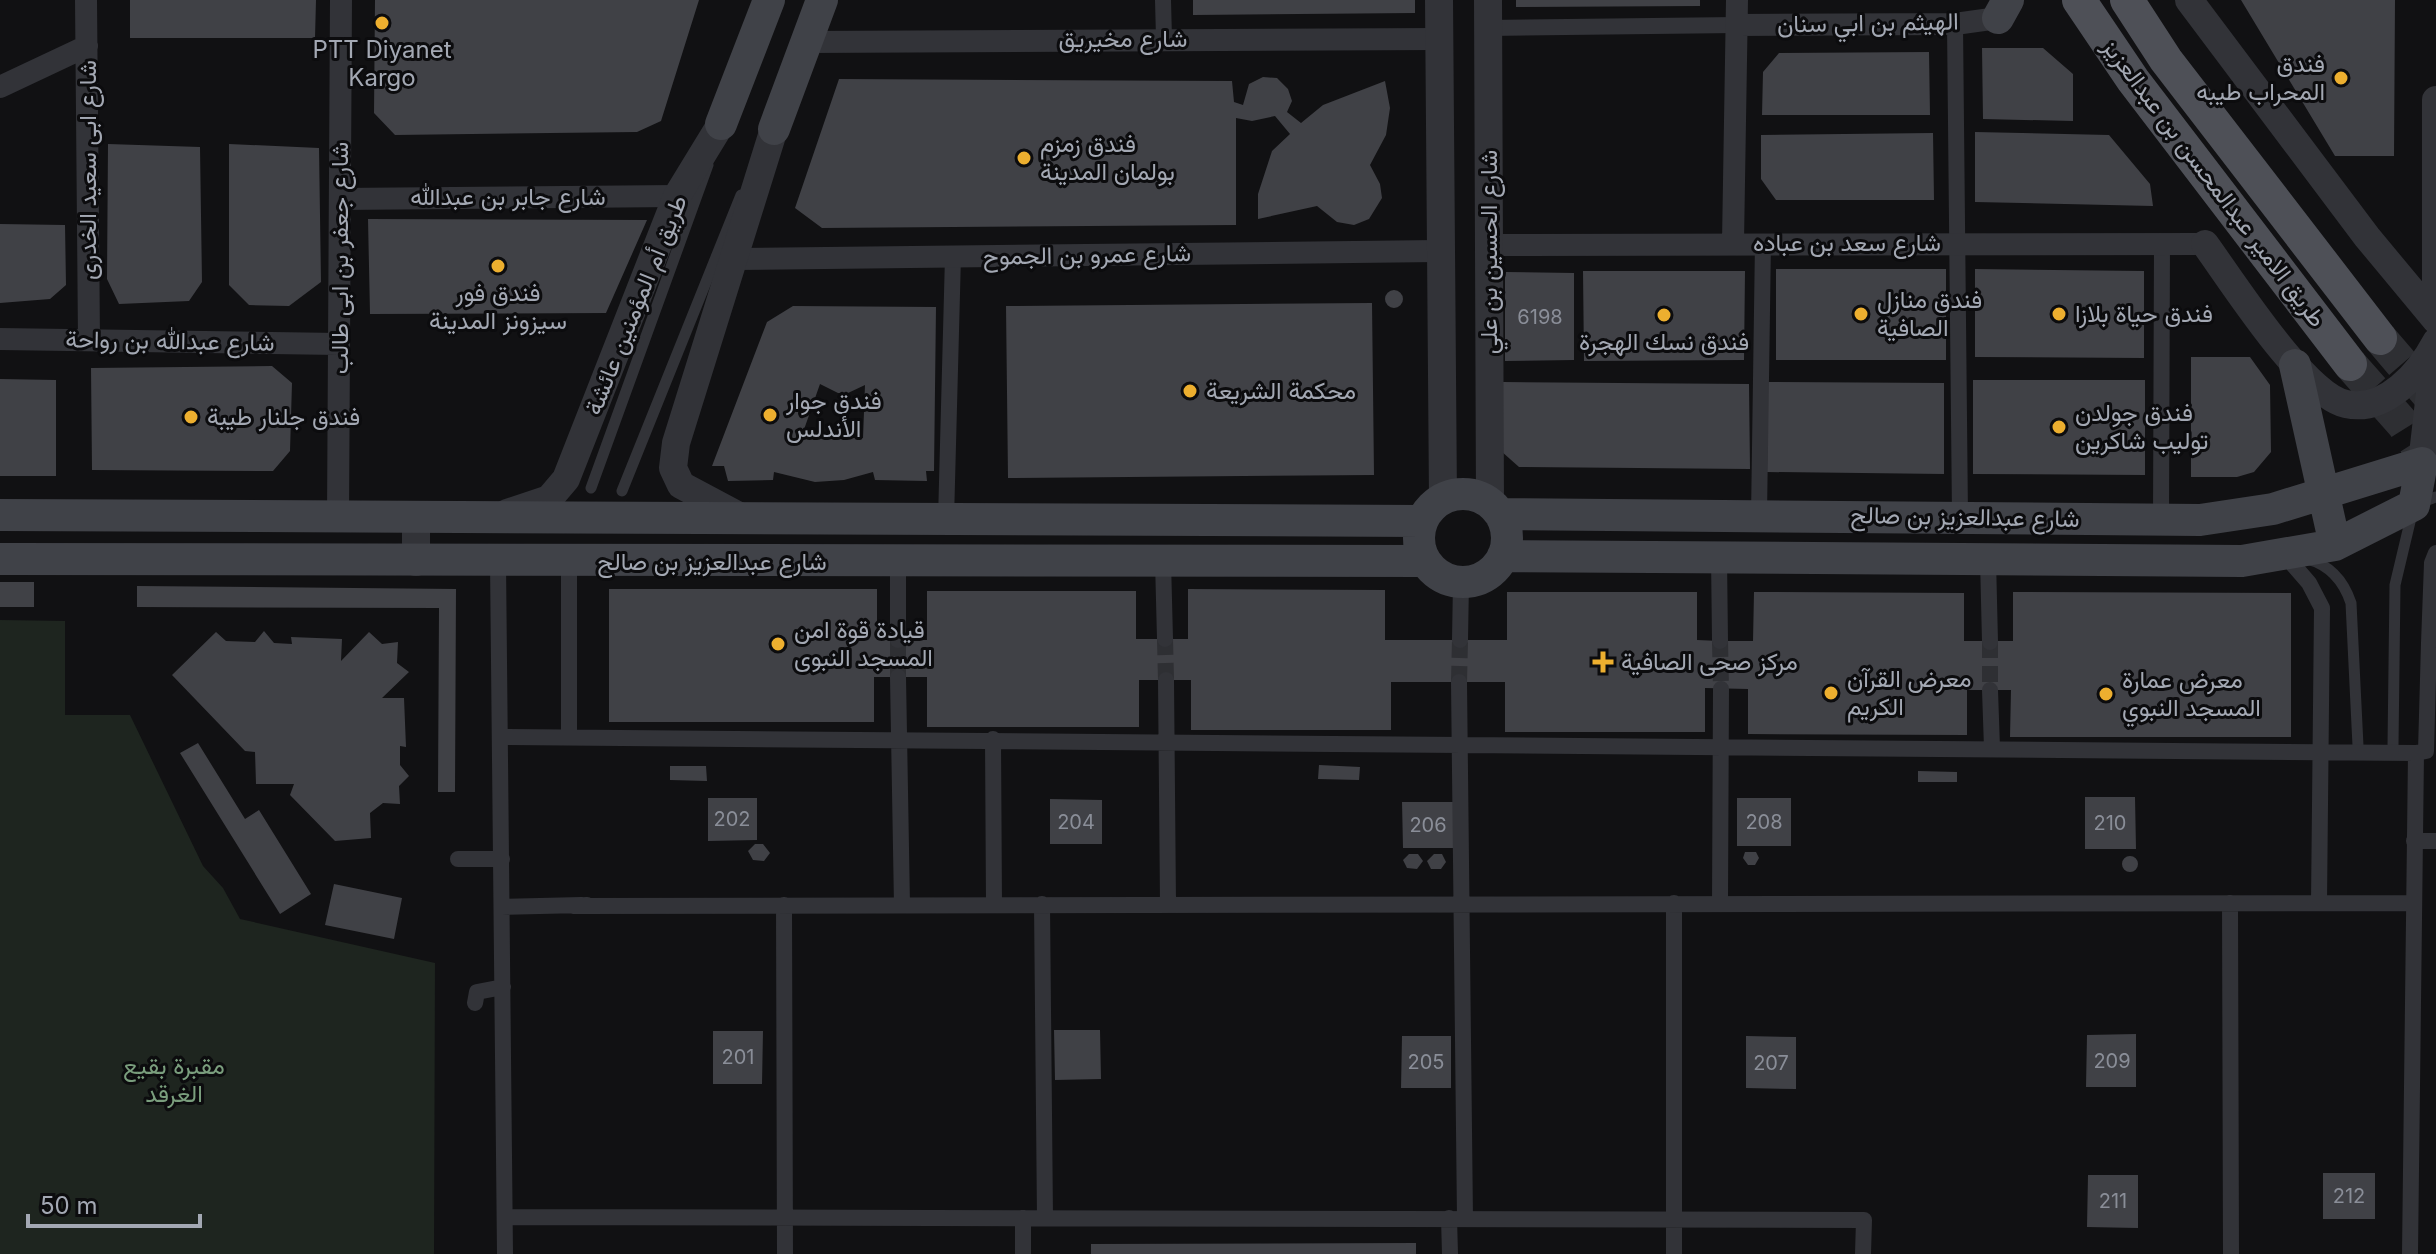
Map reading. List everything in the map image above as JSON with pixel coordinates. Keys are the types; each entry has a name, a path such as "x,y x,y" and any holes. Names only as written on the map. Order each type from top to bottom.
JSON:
{"main road":[{"name":"طريق أم المؤمنين عائشة","path":"721,124 769,0"},
{"path":"774,129 822,0"},
{"name":"طريق الامير عبدالمحسن بن عبدالعزيز","path":"2079,0 2133,80 2350,364"},
{"name":"طريق الامير عبدالمحسن بن عبدالعزيز","path":"2127,0 2166,60 2380,338"},
{"path":"2295,365 2335,545"},
{"path":"2425,501 2429,460"},
{"name":"شارع عبدالعزيز بن صالح","path":"0,515 946,520 1432,510 1462,494 1495,509 1759,516 2200,520 2273,509 2429,460"},
{"name":"شارع عبدالعزيز بن صالح","path":"1503,556 2242,561 2335,545 2425,501"},
{"path":"1432,510 1420,548 1425,561 1434,572 1461,582 1486,575 1503,556 1507,542 1495,509"},
{"name":"شارع عبدالعزيز بن صالح","path":"0,559 569,563 1425,561"}],"street":[{"name":"شارع ابى سعيد الخدرى","path":"86,0 89,340"},
{"name":"شارع جعفر بن ابى طالب","path":"338,517 341,0"},
{"path":"1163,0 1164,38"},
{"name":"شارع الحسين بن علي","path":"1432,510 1438,251 1439,0"},
{"path":"1733,242 1737,0"},
{"path":"2189,0 2367,237 2436,317"},
{"name":"الهيثم بن ابي سنان","path":"1737,25 1955,24 2003,9"},
{"path":"1488,14 1737,25"},
{"name":"شارع الحسين بن علي","path":"1488,14 1488,245 1495,509"},
{"path":"1955,24 1960,517"},
{"name":"شارع مخيريق","path":"807,42 1439,39"},
{"path":"0,87 87,46"},
{"path":"2436,100 2436,317"},
{"name":"طريق أم المؤمنين عائشة","path":"480,518 549,499 566,479 677,196 721,124"},
{"path":"745,519 681,485 673,468 676,443 774,129"},
{"name":"شارع جابر بن عبدالله","path":"340,199 677,196"},
{"name":"شارع سعد بن عباده","path":"1488,245 1733,242 2205,244"},
{"path":"1759,516 1763,242"},
{"path":"2161,519 2162,244"},
{"path":"2205,244 2295,365 2320,391 2346,404 2372,402 2398,390 2414,375 2436,342"},
{"name":"شارع عمرو بن الجموح","path":"735,259 1438,251"},
{"path":"946,520 953,256"},
{"name":"شارع عبدالله بن رواحة","path":"0,339 339,344"},
{"path":"2429,460 2436,342"},
{"path":"218,517 218,560"},
{"path":"416,517 416,562"},
{"path":"2283,553 2309,583 2322,608 2319,903"},
{"path":"1719,557 1720,641"},
{"path":"500,737 2416,753 2426,751 2432,668 2434,558"},
{"path":"1988,559 1990,642"},
{"path":"1163,561 1165,639"},
{"path":"498,562 505,1254"},
{"path":"898,562 898,640"},
{"path":"569,563 569,736"},
{"path":"1460,640 1461,582"},
{"path":"898,677 902,905"},
{"path":"1166,680 1168,904"},
{"path":"1450,1254 1457,1219 1461,903 1459,682"},
{"path":"1720,903 1721,689"},
{"path":"1990,690 1992,748"},
{"path":"993,739 994,905"},
{"path":"2410,1254 2416,753"},
{"path":"2414,841 2436,841"},
{"path":"458,859 502,859"},
{"path":"1674,903 1674,1254"},
{"path":"2230,903 2231,1254"},
{"path":"502,907 2413,903"},
{"path":"1042,904 1045,1218"},
{"path":"784,905 785,1254"},
{"path":"475,1003 477,992 503,987"},
{"path":"505,1217 1864,1220 1863,1254"},
{"path":"1023,1218 1023,1254"}],"lane":[{"path":"591,488 693,212 721,124"},
{"path":"622,491 727,224 774,129"},
{"path":"2393,746 2395,585 2425,501"},
{"path":"2335,545 2353,627 2358,746"},
{"path":"2283,553 2318,562 2344,583"}],"green space":[{"name":"مقبرة بقيع الغرقد","path":"0,620 65,621 65,715 130,715 203,866 223,888 240,919 435,963 434,1254 0,1254"}],"building":[{"path":"130,0 316,0 315,38 130,38"},
{"path":"375,0 699,0 661,121 637,132 395,135 374,113"},
{"path":"1193,0 1415,0 1415,13 1193,15"},
{"path":"1516,0 1700,0 1700,6 1516,7"},
{"name":"فندق المحراب طيبه","path":"2241,0 2395,0 2394,156 2335,156"},
{"path":"1982,48 2043,48 2073,74 2073,121 1983,119"},
{"path":"1929,52 1930,115 1762,115 1763,72 1779,53"},
{"name":"فندق زمزم بولمان المدينة","path":"1263,77 1277,78 1288,89 1292,101 1287,112 1301,123 1323,105 1385,81 1390,108 1386,135 1370,165 1380,184 1382,198 1369,219 1354,225 1337,222 1317,206 1258,219 1258,194 1272,151 1290,134 1275,116 1252,121 1236,118 1236,225 822,228 795,208 839,79 1232,81 1234,102 1243,105 1249,84"},
{"path":"1975,132 2109,135 2150,184 2153,206 1975,202"},
{"path":"1933,133 1934,200 1776,200 1761,179 1761,135"},
{"path":"108,144 200,147 202,282 189,301 119,304 107,279"},
{"path":"229,144 319,148 321,282 289,306 249,305 229,285"},
{"name":"فندق فور سيزونز المدينة","path":"368,219 647,220 606,313 370,314"},
{"path":"0,224 65,225 66,285 50,299 0,303"},
{"name":"فندق منازل الصافية","path":"1776,269 1946,269 1946,360 1776,360"},
{"name":"فندق حیاة بلازا","path":"1975,269 2144,271 2144,358 1975,357"},
{"name":"فندق نسك الهجرة","path":"1583,271 1745,271 1744,360 1584,361"},
{"path":"1505,272 1574,273 1574,360 1505,361"},
{"path":"1390,290 1398,290 1403,299 1401,306 1390,308 1385,303 1385,295"},
{"name":"محكمة الشريعة","path":"1372,303 1374,475 1008,478 1006,306"},
{"name":"فندق جوار الأندلس","path":"793,306 936,307 934,471 926,471 927,481 875,480 873,472 844,480 815,482 774,472 773,480 728,481 724,466 712,466 767,322","holes":["820,384 838,393 848,393 865,385 863,438 801,438"]},
{"path":"2191,357 2250,357 2270,385 2271,452 2254,472 2237,477 2191,477"},
{"name":"فندق جلنار طيبة","path":"272,366 292,383 290,451 273,471 92,470 91,368"},
{"path":"0,379 56,380 56,476 0,476"},
{"name":"فندق جولدن توليب شاكرين","path":"1973,380 2145,380 2145,475 1973,474"},
{"path":"1503,382 1749,384 1750,469 1519,467 1501,451"},
{"path":"1768,382 1944,383 1944,474 1767,472"},
{"path":"0,582 34,582 34,607 0,607"},
{"path":"137,586 456,589 455,792 438,792 439,608 137,607"},
{"path":"609,589 877,589 877,640 927,640 927,591 1136,591 1136,639 1188,639 1188,589 1385,590 1385,640 1507,640 1507,592 1697,592 1697,640 1720,641 1753,641 1754,592 1964,593 1964,641 2013,641 2013,592 2291,593 2291,737 2010,737 2011,690 1967,690 1967,735 1748,734 1748,689 1705,688 1705,732 1505,732 1505,682 1391,682 1391,730 1191,730 1191,680 1139,680 1139,727 927,727 927,677 874,677 874,722 609,722"},
{"path":"264,631 274,643 292,644 291,637 342,639 341,661 369,632 382,644 398,642 397,663 409,672 382,698 404,698 406,747 400,746 400,765 409,776 399,786 400,804 383,803 370,813 371,838 335,841 290,795 294,784 256,784 255,752 245,751 172,675 216,632 226,641 255,642"},
{"path":"198,743 245,819 259,810 311,894 280,914 180,753"},
{"path":"1319,765 1360,767 1359,780 1318,779"},
{"path":"670,766 706,766 707,781 670,780"},
{"path":"1918,771 1957,772 1957,782 1918,782"},
{"path":"2085,797 2135,797 2136,849 2085,849"},
{"path":"708,798 757,798 757,840 708,841"},
{"path":"1737,798 1791,798 1791,846 1737,846"},
{"path":"1050,799 1102,800 1102,844 1050,844"},
{"path":"1402,802 1453,802 1454,848 1403,848"},
{"path":"755,844 763,844 770,853 764,861 753,860 748,851"},
{"path":"1745,852 1756,852 1759,858 1755,865 1748,865 1743,858"},
{"path":"1409,854 1418,854 1423,861 1417,869 1407,868 1403,860"},
{"path":"1434,854 1442,854 1446,862 1441,869 1431,869 1427,861"},
{"path":"2127,856 2133,856 2138,864 2136,870 2127,872 2122,867 2122,861"},
{"path":"334,884 402,898 394,939 325,925"},
{"path":"1054,1030 1100,1030 1101,1079 1055,1080"},
{"path":"713,1031 763,1031 762,1084 713,1084"},
{"path":"2136,1034 2136,1087 2086,1087 2087,1035"},
{"path":"1402,1036 1451,1036 1451,1088 1401,1088"},
{"path":"1746,1036 1796,1037 1796,1089 1746,1088"},
{"path":"2323,1173 2375,1173 2375,1219 2323,1219"},
{"path":"2088,1175 2138,1175 2138,1228 2087,1227"},
{"path":"1416,1243 1416,1254 1091,1254 1091,1244"}],"tunnel":[{"path":"2380,338 2433,400"},
{"path":"2350,364 2404,425 2436,476"},
{"path":"1165,639 1166,680"},
{"path":"898,640 898,677"},
{"path":"1459,682 1460,640"},
{"path":"1720,641 1721,689"},
{"path":"1990,642 1990,690"}],"place":[{"name":"PTT Diyanet Kargo","path":"382,23"},
{"name":"فندق المحراب طيبه","path":"2341,78"},
{"name":"فندق زمزم بولمان المدينة","path":"1024,158"},
{"name":"فندق فور سيزونز المدينة","path":"498,266"},
{"name":"فندق منازل الصافية","path":"1861,314"},
{"name":"فندق حیاة بلازا","path":"2059,314"},
{"name":"فندق نسك الهجرة","path":"1664,315"},
{"name":"محكمة الشريعة","path":"1190,391"},
{"name":"فندق جوار الأندلس","path":"770,415"},
{"name":"فندق جلنار طيبة","path":"191,417"},
{"name":"فندق جولدن توليب شاكرين","path":"2059,427"},
{"name":"قيادة قوة امن المسجد النبوى","path":"778,644"},
{"name":"مركز صحى الصافية","path":"1603,662"},
{"name":"معرض القرآن الكريم","path":"1831,693"},
{"name":"معرض عمارة المسجد النبوي","path":"2106,694"}]}
